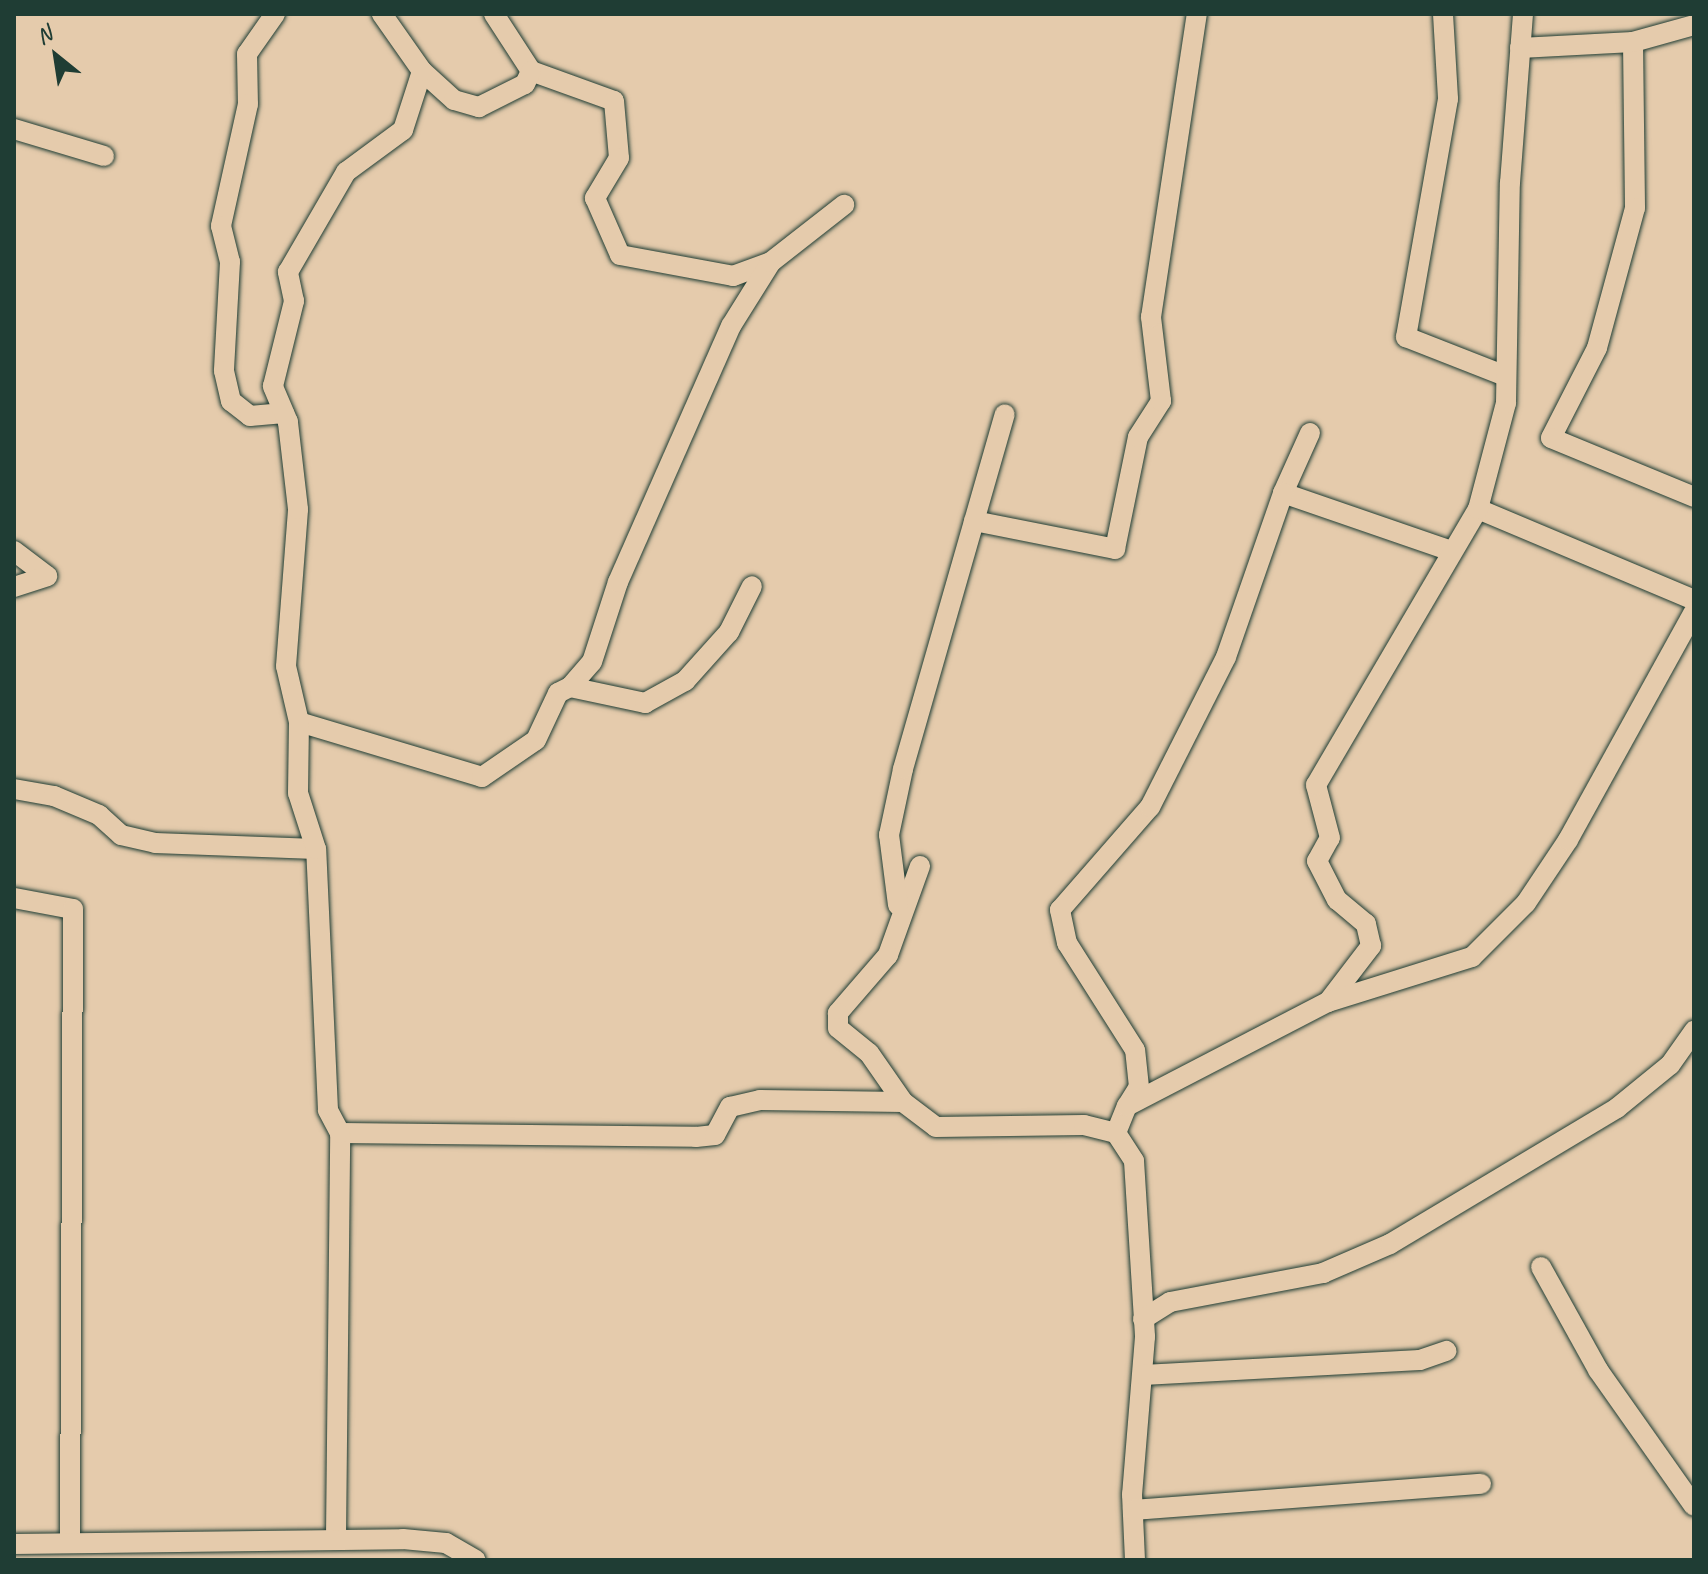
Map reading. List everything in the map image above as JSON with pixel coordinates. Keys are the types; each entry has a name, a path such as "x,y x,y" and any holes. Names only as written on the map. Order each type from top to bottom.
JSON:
{"street":[{"path":"275,14 247,54 248,104 221,226 230,262 224,371 231,401 250,416 284,413"},
{"path":"382,14 422,71 454,100 479,107 525,84 531,71"},
{"path":"494,14 531,71 614,101 619,158 595,198 620,255 733,276 771,262 844,205"},
{"path":"974,521 1115,549 1138,437 1161,401 1151,317 1197,14"},
{"path":"1443,14 1448,99 1406,337 1503,375"},
{"path":"1328,1002 1371,946 1366,924 1337,900 1317,861 1330,838 1316,785 1478,509 1506,403 1503,375 1523,14"},
{"path":"1520,48 1633,42 1694,25"},
{"path":"1633,42 1635,208 1597,348 1551,438 1694,497"},
{"path":"336,1537 340,1133 328,1110 316,849 298,793 299,722 286,666 298,509 284,413 273,386 294,301 288,272 346,172 403,130 422,71"},
{"path":"14,129 104,156"},
{"path":"299,722 482,777 536,740 558,693 570,687 592,662 705,376 771,262"},
{"path":"1005,414 889,835 899,876 897,916 888,955 838,1013 838,1028 869,1053 903,1102 953,1131 1084,1125 1116,1133 1134,1161 1139,1190 1143,1319 1143,1375 1133,1510 1135,1560"},
{"path":"1116,1133 1139,1087 1135,1050 1067,943 1060,910 1150,807 1226,657 1283,493 1310,433"},
{"path":"1283,493 1451,551"},
{"path":"1478,509 1694,600"},
{"path":"14,551 47,576 14,587"},
{"path":"570,687 645,703 685,681 729,632 752,586"},
{"path":"1127,1106 1328,1002 1472,957 1505,925 1568,840 1694,612"},
{"path":"14,775 38,793"},
{"path":"14,789 38,793 99,815 121,835 155,843 316,849"},
{"path":"897,916 920,866"},
{"path":"14,898 73,909 70,1542"},
{"path":"1143,1319 1170,1302 1323,1273 1390,1244 1617,1108 1670,1065 1694,1031"},
{"path":"340,1133 696,1137 715,1135 730,1107 760,1100 903,1102"},
{"path":"1541,1267 1598,1370 1694,1506"},
{"path":"1143,1375 1420,1360 1446,1351"},
{"path":"1133,1510 1481,1484"},
{"path":"14,1544 336,1537 446,1543 476,1560"}]}
